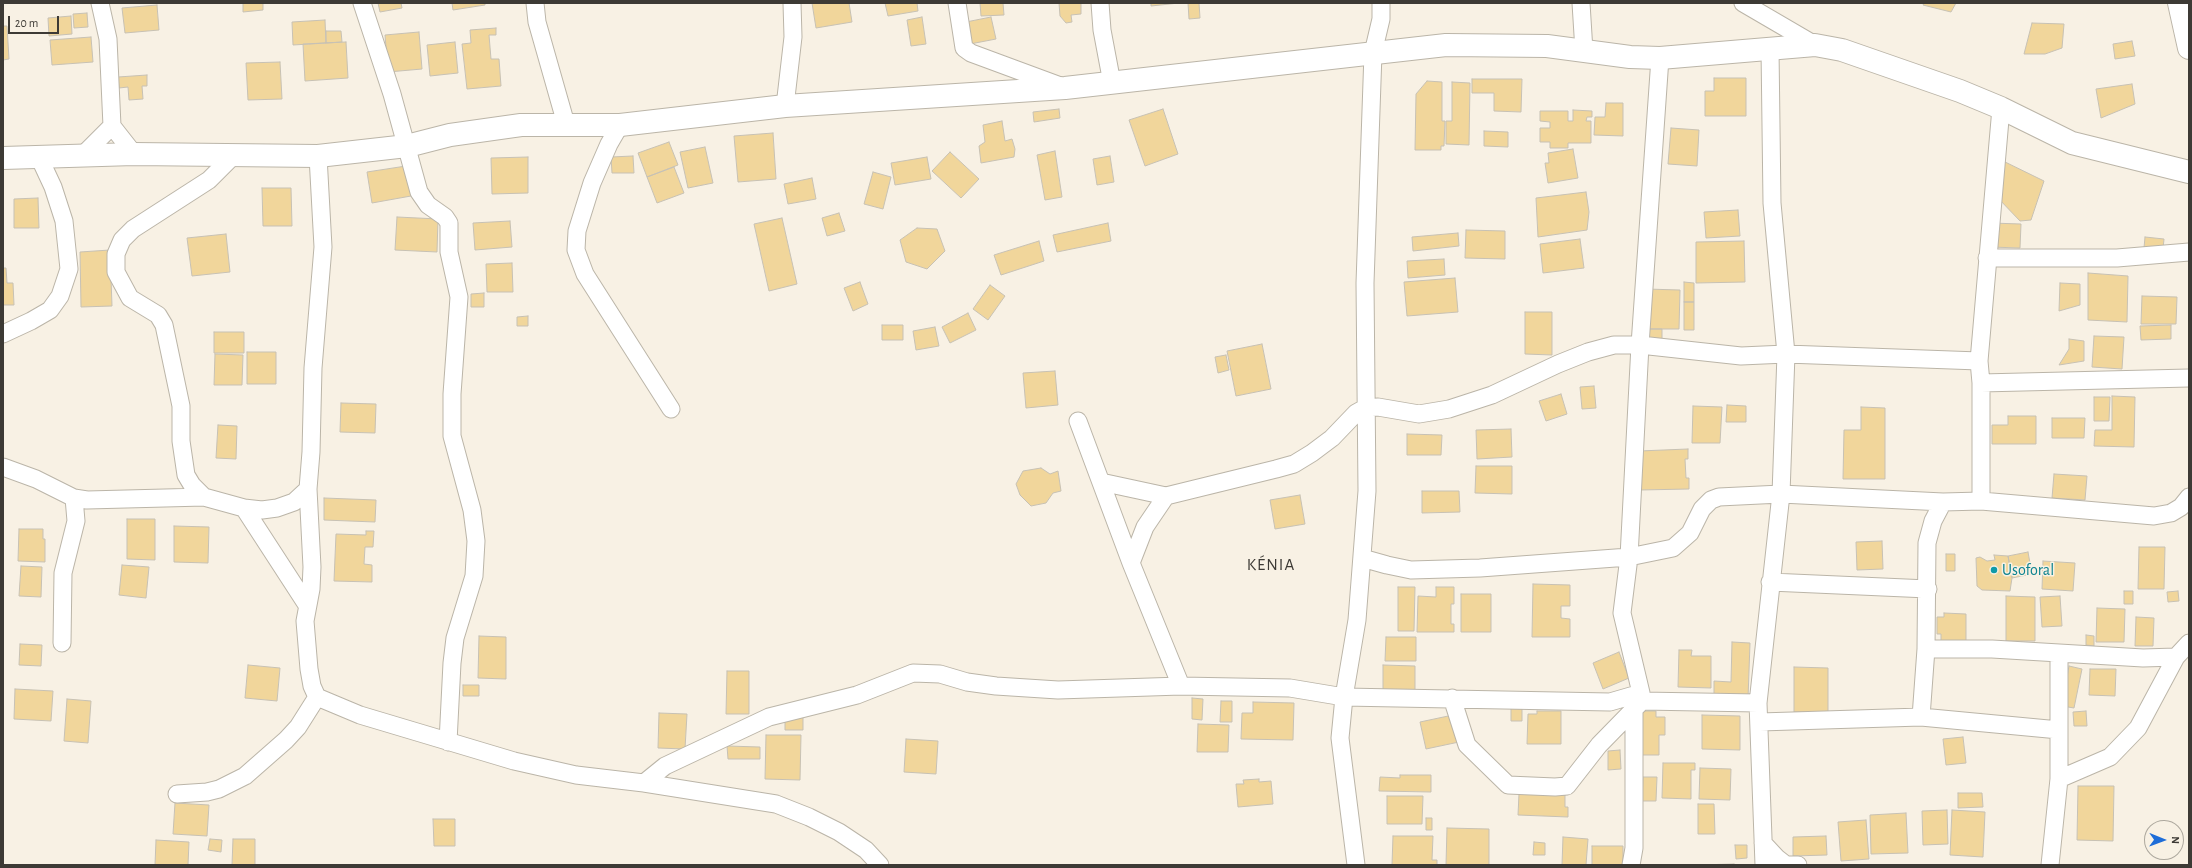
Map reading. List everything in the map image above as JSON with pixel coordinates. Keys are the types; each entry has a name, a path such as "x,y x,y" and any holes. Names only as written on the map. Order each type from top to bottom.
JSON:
{"street":[{"path":"100,3 108,39 112,126 134,154"},
{"path":"362,3 407,146 419,192 428,205 445,217 448,223 449,252 459,297 452,394 452,436 472,510 476,541 474,576 455,638 452,663 448,742"},
{"path":"535,3 537,22 566,124"},
{"path":"785,106 794,37 792,3"},
{"path":"957,3 964,48 972,53 1065,88"},
{"path":"1100,3 1102,30 1112,82"},
{"path":"1356,865 1340,738 1344,697 1357,620 1367,491 1365,408 1365,283 1373,53 1381,19 1381,3"},
{"path":"1581,3 1584,51"},
{"path":"1743,3 1815,45"},
{"path":"2179,3 2189,48"},
{"path":"3,158 134,154 318,156 407,146 450,135 521,125 620,125 785,106 1065,88 1446,45 1547,46 1660,58 1815,45 1842,50 1892,66 2001,108 2072,143 2189,172"},
{"path":"1764,865 1760,722 1758,703 1770,582 1781,494 1786,354 1772,203 1770,49"},
{"path":"644,783 665,766 769,717 857,695 913,673 940,674 967,682 996,686 1058,690 1181,686 1290,688 1344,697 1610,702 1641,693 1622,613 1629,557 1640,345 1660,58"},
{"path":"1981,501 1981,383 1979,361 2001,108"},
{"path":"620,125 609,144 592,183 577,231 576,250 585,274 671,409"},
{"path":"83,155 112,126"},
{"path":"204,497 192,485 186,475 181,441 181,406 164,325 158,315 130,298 116,272 116,254 122,240 133,229 209,180 235,154"},
{"path":"318,156 324,247 313,368 311,452 308,489 312,566 311,589 307,605 306,644 312,686 317,697 360,715 514,761 576,775 644,783 776,804 809,817 839,832 866,850 880,865"},
{"path":"3,334 50,310 60,296 69,269 64,222 53,187 39,158"},
{"path":"1987,258 2117,258 2189,252"},
{"path":"1101,482 1166,496 1294,464 1332,438 1356,413 1365,408 1378,407 1419,414 1449,409 1492,395 1558,364 1588,352 1614,345 1640,345 1741,356 1786,354 1979,361"},
{"path":"1981,383 2189,378"},
{"path":"1078,421 1131,563 1181,686"},
{"path":"3,467 36,480 74,498 87,500 204,497 244,508 277,508 294,502 308,489"},
{"path":"1362,558 1386,566 1412,570 1480,568 1629,557 1673,548 1690,533 1702,508 1711,500 1719,497 1781,494 1943,502 1981,501 2154,516 2171,513 2181,507 2189,496"},
{"path":"1131,563 1145,527 1166,496"},
{"path":"62,643 63,573 76,521 74,498"},
{"path":"1921,717 1926,648 1928,589 1927,543 1933,521 1943,502"},
{"path":"244,508 307,605"},
{"path":"1770,582 1928,589"},
{"path":"2059,779 2110,757 2138,728 2176,657 2189,643"},
{"path":"1926,648 1992,649 2143,658 2176,657"},
{"path":"2050,865 2059,779 2059,653"},
{"path":"177,794 207,792 245,776 286,740 301,723 317,697"},
{"path":"1452,698 1467,745 1508,785 1567,786 1599,745 1634,711 1642,701 1758,703"},
{"path":"1631,865 1634,848 1634,711"},
{"path":"1760,722 1921,717 2059,730"},
{"path":"1763,843 1776,858 1786,865 1798,865"}],"building":[{"path":"243,3 263,3 263,10 243,12"},
{"path":"378,3 401,3 402,8 380,12"},
{"path":"452,3 485,3 485,5 453,10"},
{"path":"812,3 849,3 852,22 816,28"},
{"path":"885,3 917,3 918,11 888,16"},
{"path":"980,3 1003,3 1004,15 981,16"},
{"path":"1059,3 1081,3 1081,14 1071,15 1072,22 1066,23 1060,16"},
{"path":"1151,3 1179,3 1151,6"},
{"path":"1188,3 1199,3 1200,18 1189,19"},
{"path":"1924,3 1956,3 1951,12 1923,5"},
{"path":"157,5 159,30 125,33 122,8"},
{"path":"87,13 88,27 74,28 73,14"},
{"path":"71,16 72,34 49,36 48,18"},
{"path":"922,17 926,44 911,46 907,20"},
{"path":"991,17 996,39 970,44 966,22"},
{"path":"325,20 326,43 293,45 292,22"},
{"path":"2032,23 2064,24 2062,48 2045,54 2024,54"},
{"path":"3,26 7,26 9,59 3,60"},
{"path":"496,28 496,35 489,35 491,59 499,59 501,86 467,89 462,44 471,43 470,30"},
{"path":"326,31 341,31 342,42 326,43"},
{"path":"419,32 422,69 388,72 385,35"},
{"path":"91,37 93,62 52,65 50,40"},
{"path":"2132,41 2135,56 2115,59 2113,44"},
{"path":"346,42 348,78 305,81 303,44"},
{"path":"455,42 458,73 430,76 427,45"},
{"path":"280,62 282,99 248,100 246,63"},
{"path":"147,75 147,86 142,86 143,99 129,100 128,87 119,88 118,77"},
{"path":"1714,78 1746,78 1746,116 1705,116 1705,91 1714,91"},
{"path":"1472,79 1522,79 1521,112 1494,111 1494,93 1472,93"},
{"path":"1427,81 1442,82 1442,121 1445,121 1444,146 1441,146 1441,150 1415,150 1416,94"},
{"path":"1452,82 1470,83 1469,145 1446,144 1446,121 1452,121"},
{"path":"2132,84 2135,104 2101,118 2096,89"},
{"path":"1606,103 1623,103 1623,136 1594,135 1595,117 1605,117"},
{"path":"1059,109 1060,118 1034,122 1033,112"},
{"path":"1163,109 1178,154 1145,166 1129,120"},
{"path":"1573,110 1592,111 1592,117 1587,117 1586,121 1591,121 1591,143 1568,143 1568,148 1550,148 1550,142 1540,142 1540,128 1550,128 1550,122 1540,121 1540,111 1568,111 1568,121 1573,121"},
{"path":"1002,121 1005,141 1012,139 1015,149 1014,157 981,163 979,146 985,142 983,125"},
{"path":"1671,128 1699,130 1697,166 1668,164"},
{"path":"1484,131 1508,132 1508,147 1484,146"},
{"path":"773,133 776,179 738,182 734,136"},
{"path":"669,142 678,165 647,177 638,153"},
{"path":"705,147 713,183 688,188 680,152"},
{"path":"1573,149 1578,178 1548,183 1545,163 1549,163 1548,153"},
{"path":"1055,151 1062,197 1045,200 1037,155"},
{"path":"950,152 979,179 961,198 932,171"},
{"path":"633,156 634,173 612,173 611,157"},
{"path":"1110,156 1114,182 1097,185 1093,159"},
{"path":"528,157 528,193 492,194 491,158"},
{"path":"927,157 931,179 895,185 891,163"},
{"path":"2001,160 2044,181 2031,220 2020,221 1998,198"},
{"path":"406,166 411,196 372,203 367,172"},
{"path":"674,167 684,193 657,203 647,177"},
{"path":"873,172 891,177 883,209 864,204"},
{"path":"812,178 816,199 788,204 784,184"},
{"path":"262,188 291,188 292,226 263,226"},
{"path":"1586,192 1589,212 1587,230 1538,237 1536,198"},
{"path":"38,198 39,228 14,228 14,199"},
{"path":"1738,210 1740,236 1706,238 1704,212"},
{"path":"839,213 845,231 827,236 822,218"},
{"path":"397,217 438,219 437,252 395,250"},
{"path":"782,218 797,284 769,291 754,224"},
{"path":"510,221 512,247 475,250 473,223"},
{"path":"1108,223 1111,241 1057,252 1053,235"},
{"path":"1991,223 2021,224 2020,248 1990,247"},
{"path":"917,228 937,229 945,251 927,269 906,262 900,240"},
{"path":"1466,230 1505,231 1505,259 1465,258"},
{"path":"1458,233 1459,246 1413,251 1412,237"},
{"path":"226,234 230,272 192,276 187,238"},
{"path":"2145,237 2164,239 2163,249 2144,248"},
{"path":"1580,239 1584,268 1543,273 1540,244"},
{"path":"1039,241 1044,261 1001,275 994,255"},
{"path":"1744,241 1745,282 1696,283 1696,242"},
{"path":"110,250 112,306 81,307 80,252"},
{"path":"1444,259 1445,275 1408,278 1407,261"},
{"path":"512,263 513,292 487,292 486,264"},
{"path":"3,268 6,268 7,283 13,283 14,305 3,305"},
{"path":"2088,273 2128,276 2127,322 2088,320"},
{"path":"1455,278 1458,312 1407,316 1404,282"},
{"path":"860,282 868,304 853,311 844,288"},
{"path":"1684,282 1694,283 1694,302 1684,302"},
{"path":"2060,283 2080,284 2080,305 2059,311"},
{"path":"990,285 1005,296 988,320 973,309"},
{"path":"1646,289 1680,290 1679,329 1645,329"},
{"path":"484,293 484,307 471,307 471,294"},
{"path":"2142,296 2177,297 2176,324 2141,324"},
{"path":"1684,302 1694,302 1694,330 1684,330"},
{"path":"1525,312 1552,312 1552,355 1525,354"},
{"path":"968,313 976,330 950,343 942,327"},
{"path":"528,316 528,326 517,326 517,317"},
{"path":"882,325 903,325 903,340 882,340"},
{"path":"2171,325 2171,339 2141,340 2140,326"},
{"path":"935,327 939,346 916,350 913,331"},
{"path":"1645,329 1662,329 1662,342 1645,342"},
{"path":"214,332 244,332 244,353 214,353"},
{"path":"2094,336 2124,337 2122,369 2092,367"},
{"path":"2069,339 2084,341 2084,361 2059,365 2069,349"},
{"path":"1262,344 1271,389 1236,396 1227,351"},
{"path":"247,352 276,352 276,384 247,384"},
{"path":"215,354 243,355 242,385 214,385"},
{"path":"1226,355 1229,370 1218,373 1215,357"},
{"path":"1055,371 1058,405 1026,408 1023,373"},
{"path":"1594,386 1596,408 1582,409 1580,387"},
{"path":"1561,394 1567,414 1546,421 1539,401"},
{"path":"2112,396 2135,397 2134,447 2094,446 2095,430 2112,430"},
{"path":"2094,397 2110,397 2109,421 2094,421"},
{"path":"341,403 376,404 375,433 340,432"},
{"path":"1727,405 1746,406 1746,422 1726,422"},
{"path":"1693,406 1722,407 1720,443 1692,443"},
{"path":"1861,407 1885,408 1885,479 1843,479 1844,430 1861,430"},
{"path":"2008,416 2036,416 2036,444 1992,444 1992,425 2008,425"},
{"path":"2052,418 2085,418 2084,438 2052,438"},
{"path":"218,425 237,426 236,459 216,458"},
{"path":"1511,429 1512,457 1477,459 1476,430"},
{"path":"1407,434 1442,435 1441,455 1407,455"},
{"path":"1688,449 1688,459 1685,459 1686,478 1689,478 1689,489 1640,490 1639,451"},
{"path":"1476,466 1512,466 1512,494 1475,493"},
{"path":"1041,468 1050,474 1058,471 1061,491 1053,493 1046,503 1031,506 1020,495 1016,484 1023,471"},
{"path":"2054,474 2087,476 2085,500 2052,498"},
{"path":"1422,491 1459,491 1460,512 1422,513"},
{"path":"1300,495 1305,524 1275,529 1270,500"},
{"path":"324,498 376,500 375,522 324,520"},
{"path":"127,519 155,519 155,560 127,559"},
{"path":"174,526 209,527 208,563 174,562"},
{"path":"19,529 43,529 43,539 45,539 45,562 18,561"},
{"path":"366,531 374,531 373,547 365,547 364,564 372,565 372,582 334,581 336,534 366,535"},
{"path":"1882,541 1883,569 1857,570 1856,542"},
{"path":"2139,547 2165,547 2164,589 2138,589"},
{"path":"2028,552 2032,574 2012,578 2008,556"},
{"path":"1946,554 1955,554 1955,571 1946,571"},
{"name":"Usoforal","path":"1994,555 2008,556 2012,578 2010,591 1982,590 1977,586 1976,558 1980,557 1987,561 1995,560"},
{"path":"2043,561 2075,563 2073,591 2042,589"},
{"path":"122,565 149,567 146,598 119,595"},
{"path":"21,566 42,567 41,597 19,596"},
{"path":"1533,584 1570,585 1570,606 1561,606 1561,618 1570,619 1570,637 1532,637"},
{"path":"1398,587 1415,587 1414,631 1398,631"},
{"path":"1436,587 1454,587 1454,604 1451,604 1451,624 1454,624 1454,632 1417,632 1418,596 1436,597"},
{"path":"2124,591 2133,591 2133,604 2124,604"},
{"path":"2178,591 2179,601 2168,602 2167,592"},
{"path":"1461,594 1491,594 1491,632 1461,632"},
{"path":"2006,596 2035,597 2035,641 2006,641"},
{"path":"2060,596 2062,626 2042,627 2040,597"},
{"path":"2097,608 2125,609 2124,642 2096,642"},
{"path":"1944,613 1966,614 1966,643 1941,643 1941,634 1937,634 1937,617 1944,617"},
{"path":"2136,617 2154,618 2153,646 2135,646"},
{"path":"2086,635 2094,636 2094,646 2086,645"},
{"path":"479,636 506,637 506,679 478,678"},
{"path":"1386,637 1416,637 1416,661 1385,661"},
{"path":"1732,642 1750,643 1748,699 1714,698 1714,681 1731,682"},
{"path":"20,644 42,645 41,666 19,665"},
{"path":"1679,650 1692,650 1691,656 1711,656 1711,688 1678,687"},
{"path":"1619,652 1629,678 1603,689 1593,663"},
{"path":"248,665 280,668 277,701 245,698"},
{"path":"1383,665 1415,666 1415,691 1383,690"},
{"path":"2069,666 2082,669 2074,708 2062,706"},
{"path":"1794,667 1828,668 1828,713 1794,712"},
{"path":"2090,669 2116,669 2115,696 2089,695"},
{"path":"727,671 749,671 749,714 726,714"},
{"path":"463,685 479,685 479,696 463,696"},
{"path":"15,689 53,691 51,721 14,719"},
{"path":"1192,698 1203,699 1202,720 1192,719"},
{"path":"67,699 91,701 88,743 64,741"},
{"path":"1221,701 1232,701 1232,722 1220,722"},
{"path":"1253,702 1294,703 1293,740 1241,739 1242,713 1253,713"},
{"path":"1511,708 1522,708 1522,721 1511,721"},
{"path":"1537,711 1561,711 1561,744 1527,744 1528,714 1537,714"},
{"path":"1640,711 1656,711 1656,717 1665,717 1665,735 1659,735 1659,755 1640,755"},
{"path":"2086,711 2087,726 2074,726 2073,712"},
{"path":"659,713 687,714 685,749 658,748"},
{"path":"785,714 803,714 803,730 785,730"},
{"path":"1453,715 1459,742 1426,749 1420,722"},
{"path":"1702,715 1740,716 1740,750 1702,749"},
{"path":"1198,724 1229,725 1228,752 1197,752"},
{"path":"766,735 801,735 800,780 765,779"},
{"path":"1963,737 1966,763 1946,765 1943,739"},
{"path":"906,739 938,741 936,774 904,772"},
{"path":"727,746 760,747 760,759 728,759"},
{"path":"1620,750 1621,769 1608,770 1608,751"},
{"path":"1663,763 1695,763 1695,770 1691,770 1691,799 1662,798"},
{"path":"1700,768 1731,769 1730,800 1699,799"},
{"path":"1400,775 1431,775 1431,792 1379,791 1380,777 1400,778"},
{"path":"1643,777 1657,777 1656,801 1642,801"},
{"path":"1259,779 1259,782 1271,781 1273,804 1238,807 1236,784 1244,784 1243,780"},
{"path":"2078,786 2114,786 2113,841 2077,840"},
{"path":"1958,793 1982,793 1983,807 1958,808"},
{"path":"1519,794 1565,795 1565,807 1568,807 1568,817 1518,815"},
{"path":"1387,796 1423,796 1422,824 1387,824"},
{"path":"175,803 209,805 207,836 173,834"},
{"path":"1698,804 1714,804 1715,834 1698,834"},
{"path":"1947,810 1948,844 1923,845 1922,811"},
{"path":"1952,810 1985,812 1983,857 1950,855"},
{"path":"1906,813 1908,853 1871,854 1870,815"},
{"path":"1426,818 1432,818 1432,830 1426,830"},
{"path":"433,819 455,819 455,846 434,846"},
{"path":"1866,820 1869,859 1841,861 1838,822"},
{"path":"1447,828 1489,829 1489,865 1446,865"},
{"path":"1393,836 1433,836 1432,860 1437,860 1437,865 1392,865"},
{"path":"1826,836 1827,855 1793,856 1793,837"},
{"path":"1563,837 1588,839 1586,865 1562,865"},
{"path":"210,839 222,840 221,852 208,850"},
{"path":"233,839 255,839 255,865 232,865"},
{"path":"156,840 189,842 188,865 155,865"},
{"path":"1534,842 1545,843 1545,855 1533,855"},
{"path":"1735,845 1747,845 1747,858 1736,859"},
{"path":"1592,846 1623,846 1623,865 1592,865"},
{"path":"1734,864 1734,865 1698,865"}],"place":[{"name":"Usoforal","path":"1994,570"}],"district":[{"name":"KÉNIA","path":"1271,565"}]}
